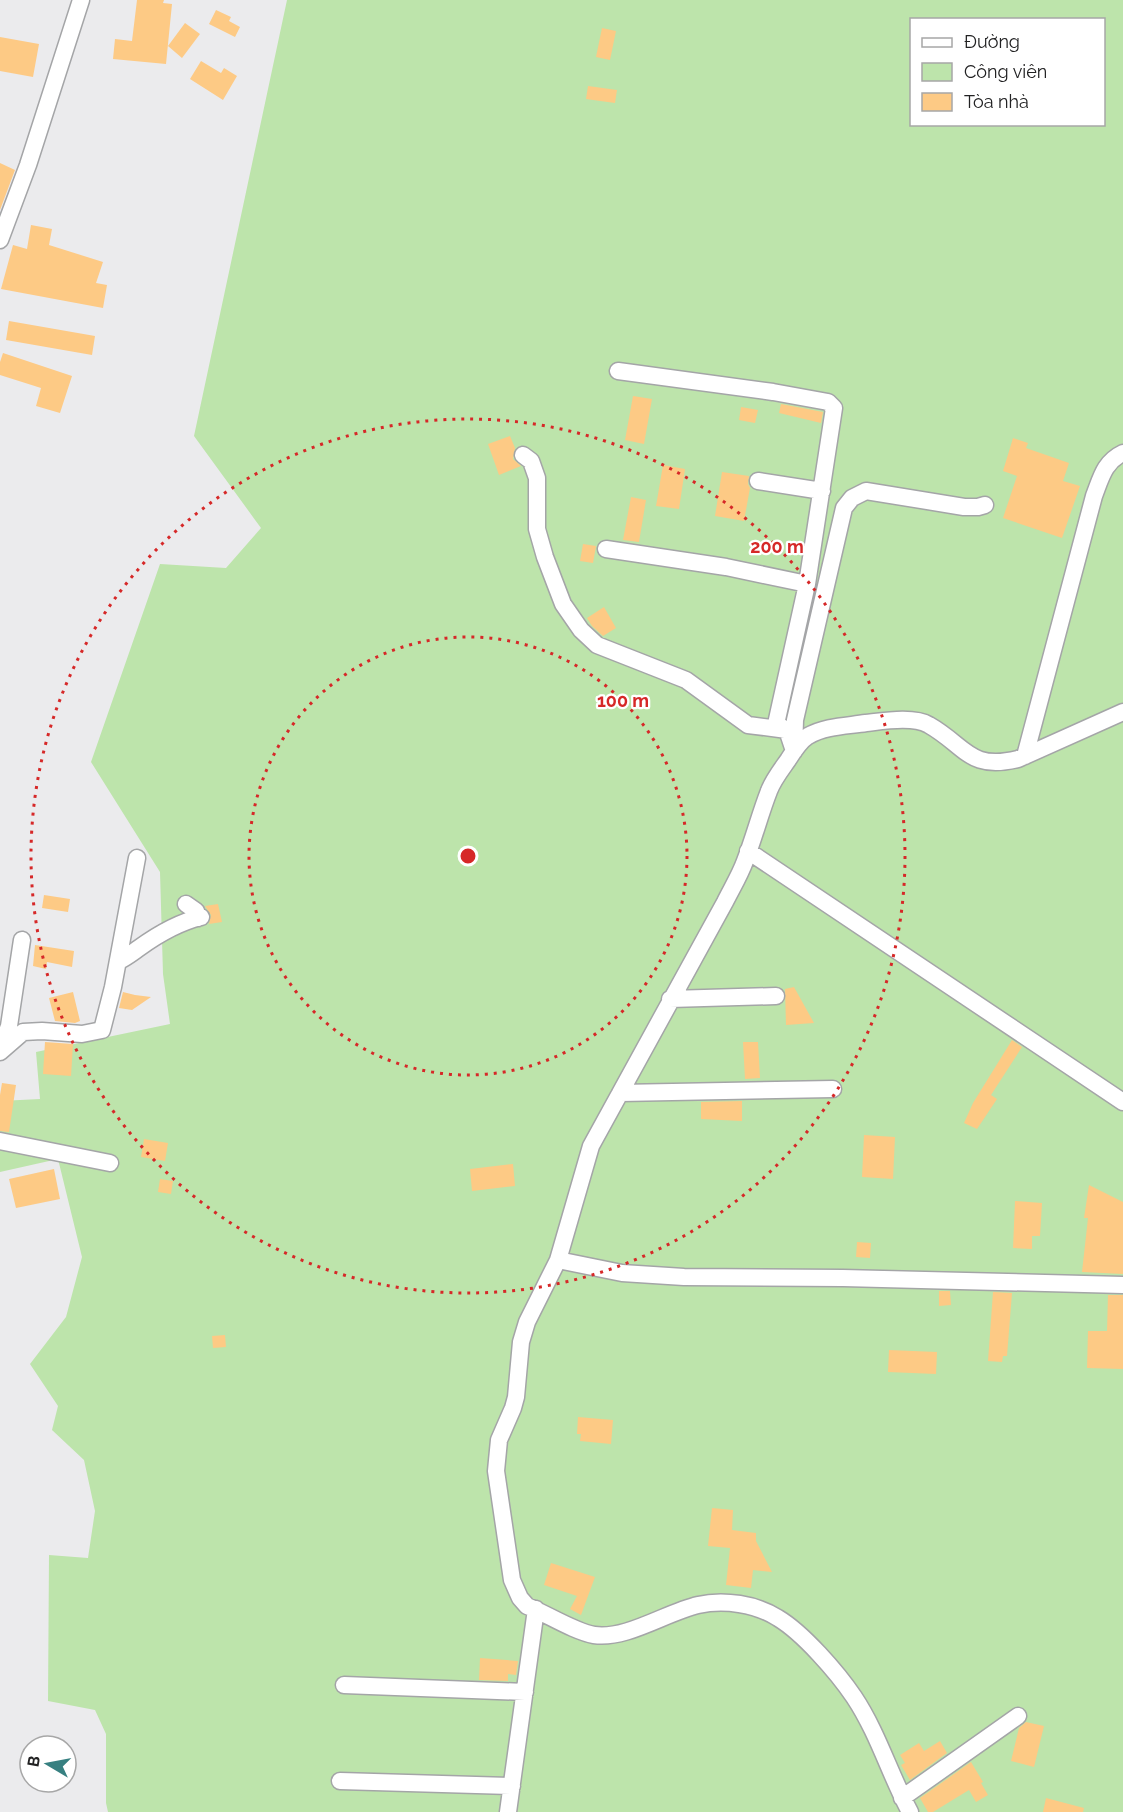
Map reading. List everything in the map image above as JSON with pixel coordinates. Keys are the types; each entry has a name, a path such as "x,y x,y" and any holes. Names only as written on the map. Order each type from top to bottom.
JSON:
{"street":[{"path":"0,240 28,165 81,0"},
{"path":"618,371 773,392 832,404 834,408 807,584 776,724 787,730 794,751"},
{"path":"1025,756 1094,496 1104,469 1114,458 1123,453"},
{"path":"523,455 531,461 537,478 537,529 545,557 563,604 581,630 597,645 686,680 748,725 787,730"},
{"path":"758,481 822,491"},
{"path":"794,751 795,720 844,508 852,498 866,491 964,507 985,505"},
{"path":"606,549 726,567 807,584"},
{"path":"1018,1716 906,1805 891,1768 854,1697 827,1664 798,1634 778,1618 753,1606 710,1603 677,1611 627,1630 595,1635 527,1606 519,1598 512,1580 496,1459 499,1440 513,1408 521,1342 527,1322 558,1260 591,1146 725,902 745,863 769,789 794,751 807,737 824,729 909,721 925,723 978,760 992,763 1005,762 1025,756 1123,712"},
{"path":"748,851 1123,1102"},
{"path":"0,1052 23,1032 82,1034 102,1030 118,961 137,858"},
{"path":"118,961 172,928 199,917 196,911 186,904"},
{"path":"0,1052 9,1026 22,940"},
{"path":"670,999 776,996"},
{"path":"620,1093 833,1089"},
{"path":"0,1141 110,1163"},
{"path":"558,1260 622,1273 684,1277 843,1278 1123,1285"},
{"path":"508,1812 536,1610"},
{"path":"344,1685 525,1692"},
{"path":"340,1780 512,1786"}],"green space":[{"path":"287,0 1123,0 1123,1812 108,1812 106,1734 95,1710 48,1701 49,1555 88,1558 95,1511 84,1460 52,1430 58,1406 30,1364 66,1317 82,1257 58,1159 0,1172 0,1101 40,1099 36,1052 170,1024 163,974 160,872 91,762 160,564 226,568 261,528 194,436"}],"building":[{"path":"137,0 164,0 163,3 172,4 166,64 113,59 115,39 132,41"},
{"path":"216,10 231,17 229,21 240,27 235,37 209,24"},
{"path":"185,23 200,34 182,58 168,46"},
{"path":"602,28 616,31 610,60 596,57"},
{"path":"0,37 39,44 33,77 0,71"},
{"path":"201,61 221,73 224,68 237,76 223,100 190,79"},
{"path":"588,86 617,90 615,103 586,99"},
{"path":"0,163 15,170 0,210"},
{"path":"31,225 52,229 49,245 103,262 96,283 107,285 103,308 1,289 13,245 27,249"},
{"path":"9,321 95,336 92,355 6,340"},
{"path":"3,353 72,376 60,413 36,406 41,388 0,375"},
{"path":"633,396 652,399 644,444 625,440"},
{"path":"781,404 823,412 821,423 779,413"},
{"path":"741,407 758,410 755,423 739,420"},
{"path":"510,436 515,448 513,459 521,466 499,475 488,444"},
{"path":"1013,438 1028,443 1026,448 1069,463 1063,481 1080,486 1062,538 1003,518 1017,476 1003,471"},
{"path":"663,465 685,469 679,509 656,506"},
{"path":"722,472 749,476 750,488 744,521 715,516"},
{"path":"631,497 646,500 639,542 623,540"},
{"path":"583,544 596,546 593,563 580,561"},
{"path":"604,607 616,628 603,636 587,618"},
{"path":"44,895 70,899 68,912 42,908"},
{"path":"218,904 222,922 209,924 211,915 205,906"},
{"path":"35,945 74,951 72,967 47,962 46,969 33,966"},
{"path":"794,987 814,1023 786,1025 785,989"},
{"path":"73,992 80,1021 75,1023 55,1021 49,998"},
{"path":"123,992 151,997 132,1010 119,1008"},
{"path":"1012,1040 1022,1047 991,1095 997,1099 977,1129 964,1123 973,1103"},
{"path":"45,1042 73,1044 71,1076 43,1074"},
{"path":"743,1042 758,1042 760,1078 745,1079"},
{"path":"2,1083 16,1085 9,1132 0,1131"},
{"path":"742,1101 742,1121 701,1119 701,1102"},
{"path":"864,1135 895,1137 893,1179 862,1177"},
{"path":"144,1139 168,1143 165,1161 141,1157"},
{"path":"513,1164 515,1186 472,1191 470,1169"},
{"path":"54,1169 60,1199 16,1208 9,1179"},
{"path":"160,1179 173,1181 171,1194 158,1192"},
{"path":"1089,1185 1123,1202 1123,1274 1082,1272 1088,1218 1084,1218"},
{"path":"1015,1201 1042,1203 1040,1236 1032,1236 1032,1249 1013,1248"},
{"path":"857,1242 871,1243 870,1258 856,1257"},
{"path":"939,1291 950,1291 951,1305 939,1306"},
{"path":"993,1292 1012,1293 1007,1356 1003,1356 1002,1362 988,1361"},
{"path":"1108,1295 1123,1295 1123,1369 1087,1368 1088,1331 1107,1331"},
{"path":"225,1335 226,1347 213,1348 212,1336"},
{"path":"889,1350 937,1352 936,1374 888,1372"},
{"path":"578,1417 613,1420 611,1444 580,1441 581,1434 577,1434"},
{"path":"712,1508 733,1510 732,1530 756,1533 756,1541 772,1572 753,1570 751,1588 726,1585 730,1548 708,1546"},
{"path":"551,1563 595,1577 581,1615 570,1609 577,1596 544,1585"},
{"path":"480,1658 518,1661 516,1675 508,1674 508,1681 479,1680"},
{"path":"1026,1722 1044,1726 1034,1767 1011,1761 1019,1728"},
{"path":"940,1741 947,1753 910,1780 901,1765 905,1763 900,1755 919,1743 924,1751"},
{"path":"971,1762 988,1795 976,1802 969,1790 933,1812 928,1812 920,1798"},
{"path":"1046,1798 1084,1808 1083,1812 1043,1812"}]}
